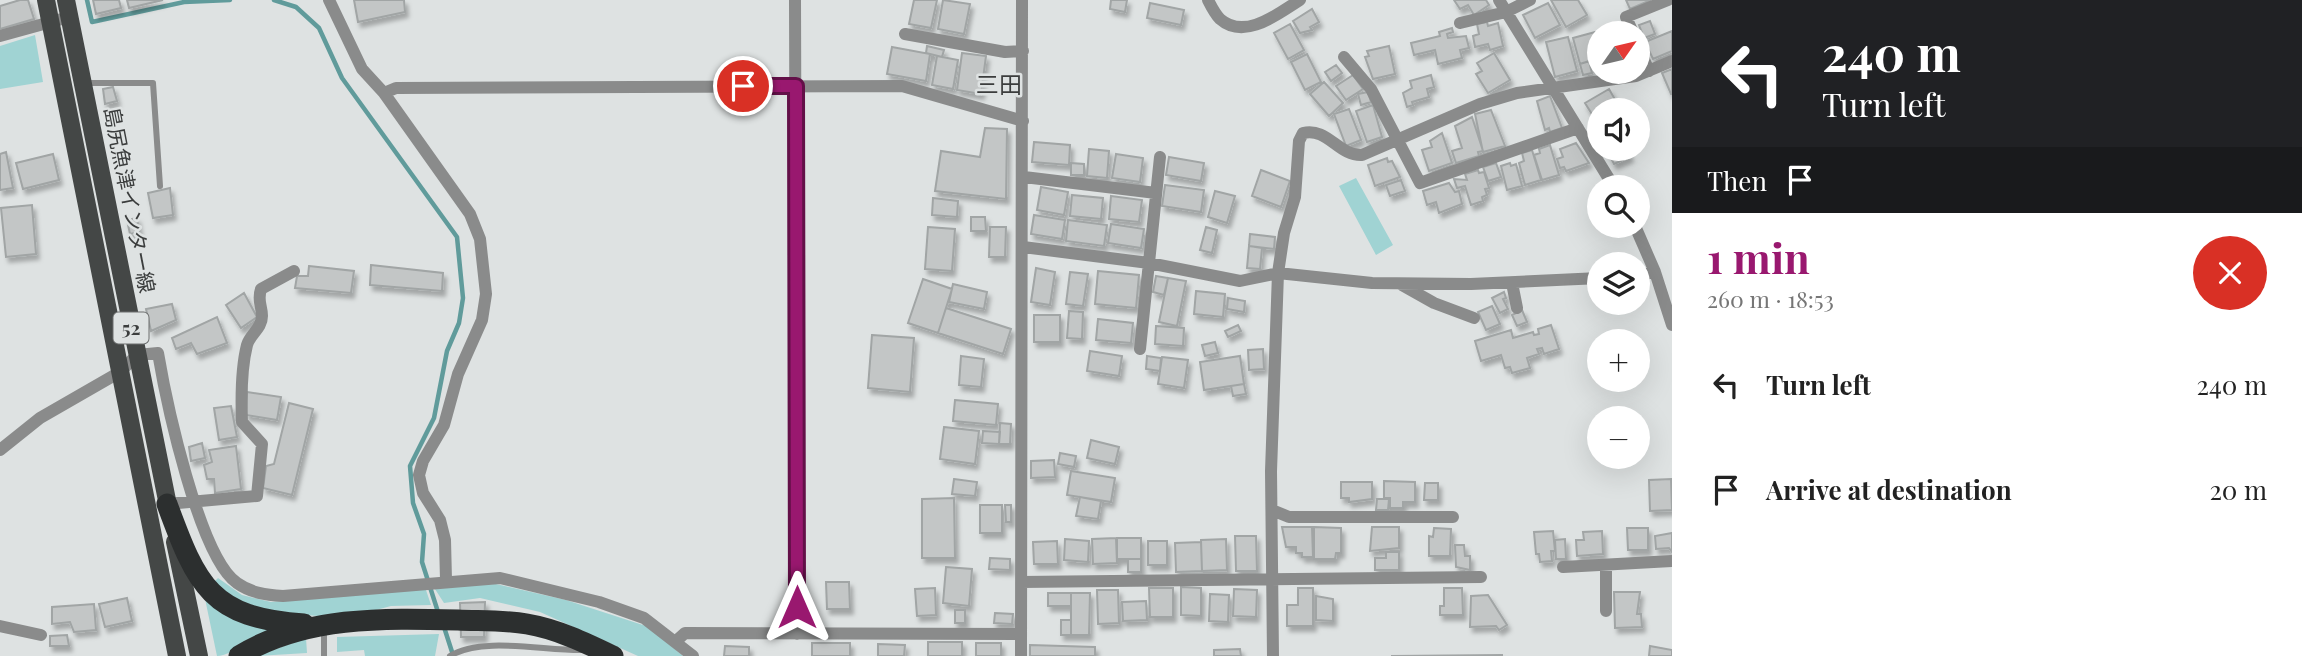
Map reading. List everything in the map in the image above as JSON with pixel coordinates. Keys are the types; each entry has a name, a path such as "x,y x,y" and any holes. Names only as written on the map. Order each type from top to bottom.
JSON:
{"highway":[{"path":"167,504 194,570 217,597 247,616 264,621 325,625 400,619 509,621 552,630 604,652"},
{"path":"239,656 273,638 325,625"}],"main road":[{"name":"島尻魚津インター線","path":"46,0 177,656"},
{"name":"島尻魚津インター線","path":"68,8 199,656"}],"street":[{"path":"329,0 362,69 384,93 470,214 480,239 486,294 482,320 458,374 444,425 423,461 419,475 422,493 440,520 445,540 446,580"},
{"path":"795,0 797,634"},
{"path":"1021,656 1024,177 1022,0"},
{"path":"1208,0 1220,20 1242,27 1262,24 1300,0"},
{"path":"1499,0 1607,175"},
{"path":"1460,23 1506,12 1530,0"},
{"path":"1627,21 1626,18 1668,0"},
{"path":"0,36 50,21 68,8"},
{"path":"905,34 1005,52 1023,51"},
{"path":"1344,57 1371,89 1420,183 1578,128"},
{"path":"1650,70 1672,61"},
{"path":"1273,656 1272,510 1278,272 1284,233 1295,197 1299,141 1303,133 1321,133 1353,155 1362,155 1480,104 1517,93 1595,84"},
{"path":"384,93 396,88 902,86 1023,121"},
{"path":"1140,349 1160,157"},
{"path":"1024,177 1156,193"},
{"path":"1640,238 1655,272 1672,325"},
{"path":"1023,247 1149,263 1241,281 1278,272 1399,283 1512,283 1587,279"},
{"path":"167,504 257,496 262,444 242,422 241,396 248,342 259,329 262,316 257,300 261,289 294,271"},
{"path":"1650,273 1655,272"},
{"path":"1399,283 1434,303 1474,318"},
{"path":"1512,283 1517,308"},
{"path":"0,450 40,418 120,372 137,355 158,352 168,411 196,502 216,557 235,582 258,594 283,596 446,580 500,578 599,602 644,618 693,656"},
{"path":"1272,510 1289,517 1453,517"},
{"path":"1563,567 1672,561"},
{"path":"1606,565 1606,611"},
{"path":"1021,582 1480,577"},
{"path":"0,626 41,635"},
{"path":"674,642 685,633 1020,634"}],"lane":[{"path":"82,83 153,83 160,186"},
{"path":"324,656 325,625"},
{"path":"450,656 462,649 482,646 604,652"}],"shaded area":[{"path":"35,35 43,82 0,89 0,46"},
{"path":"1356,178 1393,245 1376,255 1339,186"},
{"path":"218,578 242,595 271,602 425,587 431,605 391,606 357,615 318,616 258,611 237,604 214,582"},
{"path":"496,584 566,600 649,627 683,656 638,656 540,612 480,598 444,603 433,586"},
{"path":"204,594 280,629 217,656"},
{"path":"439,634 435,656 365,656 364,650 337,652 337,637"},
{"path":"306,638 307,653 257,656"}],"building":[{"path":"28,0 34,19 0,29 0,6"},
{"path":"93,0 119,0 121,8 96,14"},
{"path":"127,0 163,0 129,8"},
{"path":"354,0 404,0 405,12 358,22"},
{"path":"914,0 937,0 931,28 909,24"},
{"path":"943,0 970,4 964,34 938,29"},
{"path":"1111,0 1127,0 1125,12 1110,9"},
{"path":"1454,0 1486,0 1489,5 1474,15 1468,5 1460,9"},
{"path":"1551,0 1578,0 1587,15 1566,27"},
{"path":"1626,0 1651,0 1630,9"},
{"path":"1150,3 1184,10 1181,25 1147,18"},
{"path":"1548,3 1560,25 1535,38 1523,15"},
{"path":"1312,9 1319,22 1310,27 1312,30 1300,33 1293,21"},
{"path":"1650,21 1655,34 1650,36"},
{"path":"1487,22 1488,26 1498,23 1503,46 1490,50 1488,44 1475,47 1473,36 1479,34 1477,24"},
{"path":"1290,24 1304,50 1288,59 1274,33"},
{"path":"1452,28 1453,32 1447,34 1448,38 1466,36 1469,48 1460,50 1462,58 1438,64 1435,50 1414,55 1411,43 1440,36 1439,32"},
{"path":"1672,31 1672,51 1653,59 1650,40"},
{"path":"1587,34 1587,62 1580,64 1573,38"},
{"path":"1568,37 1577,71 1555,77 1546,42"},
{"path":"927,46 944,50 942,57 926,53"},
{"path":"1389,46 1395,74 1373,79 1365,57 1369,56 1367,51"},
{"path":"892,47 930,54 926,81 887,74"},
{"path":"962,53 986,56 981,94 957,90"},
{"path":"1494,53 1510,80 1488,93 1476,74 1482,71 1477,63"},
{"path":"1307,54 1321,82 1305,90 1291,62"},
{"path":"937,56 958,60 953,89 932,85"},
{"path":"1587,62 1587,74 1583,75 1580,64"},
{"path":"1336,65 1342,73 1331,81 1325,72"},
{"path":"1672,69 1672,94 1671,94 1662,73"},
{"path":"1353,75 1363,89 1346,100 1336,86"},
{"path":"1431,75 1434,87 1427,89 1429,97 1412,102 1413,105 1407,107 1403,93 1412,88 1410,81"},
{"path":"1324,82 1343,103 1329,116 1310,94"},
{"path":"113,87 117,101 105,104 103,89"},
{"path":"1609,89 1614,98 1594,98"},
{"path":"1368,92 1371,102 1361,105 1358,94"},
{"path":"1550,96 1562,128 1550,132 1549,128 1545,130 1537,101"},
{"path":"1373,105 1382,137 1367,142 1356,111"},
{"path":"1349,109 1361,140 1346,146 1334,114"},
{"path":"1491,110 1505,146 1483,152 1475,114"},
{"path":"1472,117 1483,151 1478,152 1479,156 1456,163 1452,151 1462,148 1455,126"},
{"path":"985,128 1007,129 1006,199 935,191 941,151 980,157"},
{"path":"1442,133 1452,163 1429,171 1422,150 1432,147 1430,141"},
{"path":"1034,142 1070,145 1069,165 1032,162"},
{"path":"1576,143 1589,163 1566,171 1564,167 1560,168 1557,159 1563,157 1560,149"},
{"path":"1550,145 1559,175 1542,180 1534,155 1540,153 1539,149"},
{"path":"1089,149 1109,151 1107,178 1087,176"},
{"path":"1532,150 1541,180 1525,185 1519,163 1524,161 1522,153"},
{"path":"6,152 13,188 0,190 0,154"},
{"path":"53,154 59,180 23,189 16,163"},
{"path":"1116,154 1143,158 1140,182 1112,178"},
{"path":"1169,157 1204,163 1201,181 1166,175"},
{"path":"1387,158 1388,162 1392,161 1400,177 1375,186 1368,165"},
{"path":"1071,163 1084,164 1084,175 1071,175"},
{"path":"1496,163 1501,177 1488,181 1483,167"},
{"path":"1510,163 1511,166 1516,164 1522,186 1507,190 1501,166"},
{"path":"1261,170 1290,181 1281,207 1252,196"},
{"path":"1478,170 1479,173 1484,172 1489,188 1485,189 1487,195 1482,197 1483,201 1471,205 1465,186 1457,188 1454,179 1467,180 1465,174"},
{"path":"1401,180 1405,191 1390,196 1386,185"},
{"path":"1449,183 1455,192 1459,191 1462,204 1439,213 1436,202 1427,205 1423,191"},
{"path":"1165,185 1204,190 1201,212 1162,206"},
{"path":"1041,187 1068,192 1064,215 1037,210"},
{"path":"170,188 173,215 153,218 148,193"},
{"path":"1215,191 1235,196 1227,223 1208,217"},
{"path":"1072,195 1103,198 1101,219 1070,216"},
{"path":"1111,196 1142,200 1139,222 1109,219"},
{"path":"933,198 958,201 957,217 932,215"},
{"path":"32,205 36,254 6,257 1,208"},
{"path":"1034,215 1065,220 1062,239 1031,234"},
{"path":"971,217 985,217 986,231 971,231"},
{"path":"137,218 139,232 130,234 127,220"},
{"path":"1068,220 1107,225 1104,246 1066,241"},
{"path":"1111,224 1144,229 1141,248 1108,243"},
{"path":"928,227 955,229 952,271 925,269"},
{"path":"990,227 1006,227 1005,257 989,257"},
{"path":"1206,227 1217,230 1212,253 1200,250"},
{"path":"1250,234 1275,237 1274,249 1249,246"},
{"path":"1249,246 1262,248 1260,269 1247,268"},
{"path":"371,265 443,273 442,291 370,285"},
{"path":"309,266 354,271 351,293 295,288 297,276 308,276"},
{"path":"1036,268 1055,272 1050,305 1031,302"},
{"path":"1098,271 1139,275 1136,308 1095,304"},
{"path":"1070,272 1088,274 1083,306 1066,304"},
{"path":"1156,276 1168,278 1164,295 1153,292"},
{"path":"1168,278 1186,281 1177,326 1159,322"},
{"path":"923,279 952,289 938,333 908,323"},
{"path":"953,284 987,292 984,309 949,302"},
{"path":"1196,291 1225,294 1223,317 1194,314"},
{"path":"1504,292 1506,298 1503,299 1508,309 1500,313 1492,298"},
{"path":"244,293 257,317 241,328 226,305"},
{"path":"1228,298 1245,301 1244,312 1227,309"},
{"path":"172,304 176,320 151,331 146,309"},
{"path":"1492,306 1500,324 1486,330 1478,312"},
{"path":"946,308 1011,329 1003,354 938,333"},
{"path":"1522,310 1527,322 1517,326 1512,315"},
{"path":"1069,311 1083,312 1082,339 1067,338"},
{"path":"1034,315 1060,315 1060,342 1034,342"},
{"path":"217,317 227,343 197,354 191,343 176,349 172,338"},
{"path":"1098,319 1133,323 1131,343 1096,340"},
{"path":"1238,325 1241,331 1228,337 1225,331"},
{"path":"1551,325 1559,349 1544,354 1542,348 1537,349 1539,354 1527,358 1530,368 1512,373 1510,367 1505,368 1501,355 1481,361 1475,341 1511,330 1513,338 1533,332 1534,335 1539,334 1538,329"},
{"path":"1156,326 1184,328 1183,346 1155,344"},
{"path":"872,335 914,338 910,392 868,388"},
{"path":"1215,342 1218,353 1205,356 1202,345"},
{"path":"1263,349 1264,369 1249,370 1248,350"},
{"path":"1090,351 1122,356 1119,376 1087,371"},
{"path":"961,356 984,359 981,387 959,385"},
{"path":"1147,356 1161,358 1160,371 1146,369"},
{"path":"1240,356 1244,384 1204,390 1200,362"},
{"path":"1162,357 1188,360 1184,388 1158,384"},
{"path":"1244,384 1246,394 1233,396 1231,386"},
{"path":"247,392 281,397 277,420 246,415"},
{"path":"955,400 998,404 996,425 953,421"},
{"path":"289,403 313,409 292,495 263,488 266,466 274,464"},
{"path":"231,406 237,437 219,440 214,408"},
{"path":"1000,423 1011,424 1010,444 999,444"},
{"path":"944,427 979,431 975,464 940,459"},
{"path":"983,431 1000,432 999,444 982,443"},
{"path":"1091,440 1119,447 1115,464 1087,458"},
{"path":"202,443 205,458 191,461 189,447"},
{"path":"236,446 241,489 215,493 214,479 207,479 204,465 212,462 209,450"},
{"path":"1060,453 1076,456 1074,467 1058,464"},
{"path":"1054,460 1055,477 1031,478 1031,461"},
{"path":"1071,471 1115,478 1111,502 1067,495"},
{"path":"954,479 977,482 975,496 952,494"},
{"path":"1671,479 1672,510 1650,511 1649,480"},
{"path":"1384,481 1415,482 1415,502 1403,502 1403,508 1390,508 1390,498 1384,498"},
{"path":"1341,482 1372,482 1372,499 1349,502 1349,498 1341,498"},
{"path":"1425,483 1438,483 1438,500 1424,500"},
{"path":"1080,497 1101,501 1098,519 1076,516"},
{"path":"954,498 955,558 922,558 922,499"},
{"path":"1377,499 1389,499 1388,510 1376,510"},
{"path":"980,505 1002,505 1002,533 980,533"},
{"path":"1005,505 1011,505 1011,522 1006,522"},
{"path":"1282,527 1312,527 1313,557 1302,557 1302,553 1296,553 1296,547 1286,547"},
{"path":"1314,527 1341,528 1341,553 1336,553 1335,559 1314,559"},
{"path":"1372,527 1399,527 1399,548 1370,551"},
{"path":"1434,528 1451,529 1450,556 1429,556 1429,536 1433,537"},
{"path":"1627,528 1648,528 1648,550 1628,550"},
{"path":"1553,531 1555,551 1551,551 1552,561 1540,562 1539,554 1536,554 1534,532"},
{"path":"1602,531 1603,554 1577,556 1576,540 1584,540 1583,532"},
{"path":"1672,533 1672,552 1669,548 1656,549 1655,536"},
{"path":"1235,536 1256,536 1257,571 1236,571"},
{"path":"1116,538 1117,563 1093,564 1092,539"},
{"path":"1117,538 1141,538 1141,559 1117,559"},
{"path":"1065,539 1089,541 1088,562 1064,560"},
{"path":"1226,539 1227,570 1202,571 1201,540"},
{"path":"1565,539 1566,559 1556,559 1555,540"},
{"path":"1057,541 1058,564 1034,564 1033,542"},
{"path":"1148,541 1167,541 1167,565 1148,565"},
{"path":"1201,542 1202,571 1176,572 1175,543"},
{"path":"1455,545 1464,545 1465,556 1470,556 1470,570 1456,567"},
{"path":"1386,552 1399,552 1399,570 1375,570 1375,558 1386,558"},
{"path":"990,558 1010,559 1010,570 989,569"},
{"path":"1128,559 1141,559 1141,572 1128,572"},
{"path":"946,567 972,569 969,606 943,603"},
{"path":"826,582 849,582 850,609 827,609"},
{"path":"1181,587 1201,588 1201,616 1181,615"},
{"path":"935,588 936,615 917,616 915,589"},
{"path":"1149,588 1173,588 1173,617 1150,617"},
{"path":"1298,588 1313,588 1313,626 1287,626 1287,605 1298,605"},
{"path":"1444,588 1462,588 1463,615 1440,615 1440,606 1444,606"},
{"path":"1234,589 1257,590 1256,617 1233,616"},
{"path":"1097,590 1118,590 1119,623 1098,624"},
{"path":"1614,592 1640,592 1637,614 1641,614 1642,627 1615,628"},
{"path":"1048,593 1071,593 1071,606 1048,606"},
{"path":"1071,593 1090,593 1089,635 1071,635"},
{"path":"1210,594 1229,595 1228,622 1209,621"},
{"path":"1488,595 1507,625 1499,630 1496,626 1470,627 1471,596"},
{"path":"1316,596 1333,599 1333,621 1316,620"},
{"path":"127,598 132,621 105,627 99,604"},
{"path":"1146,601 1147,620 1123,621 1122,602"},
{"path":"485,602 484,637 461,637 460,603"},
{"path":"94,604 96,630 74,632 70,622 52,624 52,607"},
{"path":"955,610 965,610 965,623 955,623"},
{"path":"995,613 1013,614 1012,624 994,623"},
{"path":"1061,620 1071,620 1071,635 1061,635"},
{"path":"67,635 69,646 50,646 50,636"},
{"path":"928,642 962,642 962,656 928,656"},
{"path":"812,643 850,643 850,656 812,656"},
{"path":"976,643 1001,643 1001,656 976,656"},
{"path":"878,644 905,645 904,656 878,656"},
{"path":"1030,645 1095,647 1095,656 1030,656"},
{"path":"725,646 749,647 749,656 724,656"},
{"path":"1650,646 1672,650 1672,656 1649,656"},
{"path":"1240,649 1241,656 1214,656 1214,650"},
{"path":"1502,655 1502,656 1391,656"}],"waterway":[{"path":"87,0 92,22 184,2 230,0"},
{"path":"274,0 296,7 319,28 342,78 457,237 463,298 459,323 447,351 434,418 410,466 413,503 424,534 422,562 438,612"},
{"path":"444,627 453,655"}],"district":[{"name":"三田","path":"999,85"}],"route":[{"path":"743,86 796,86 797,607"}]}
